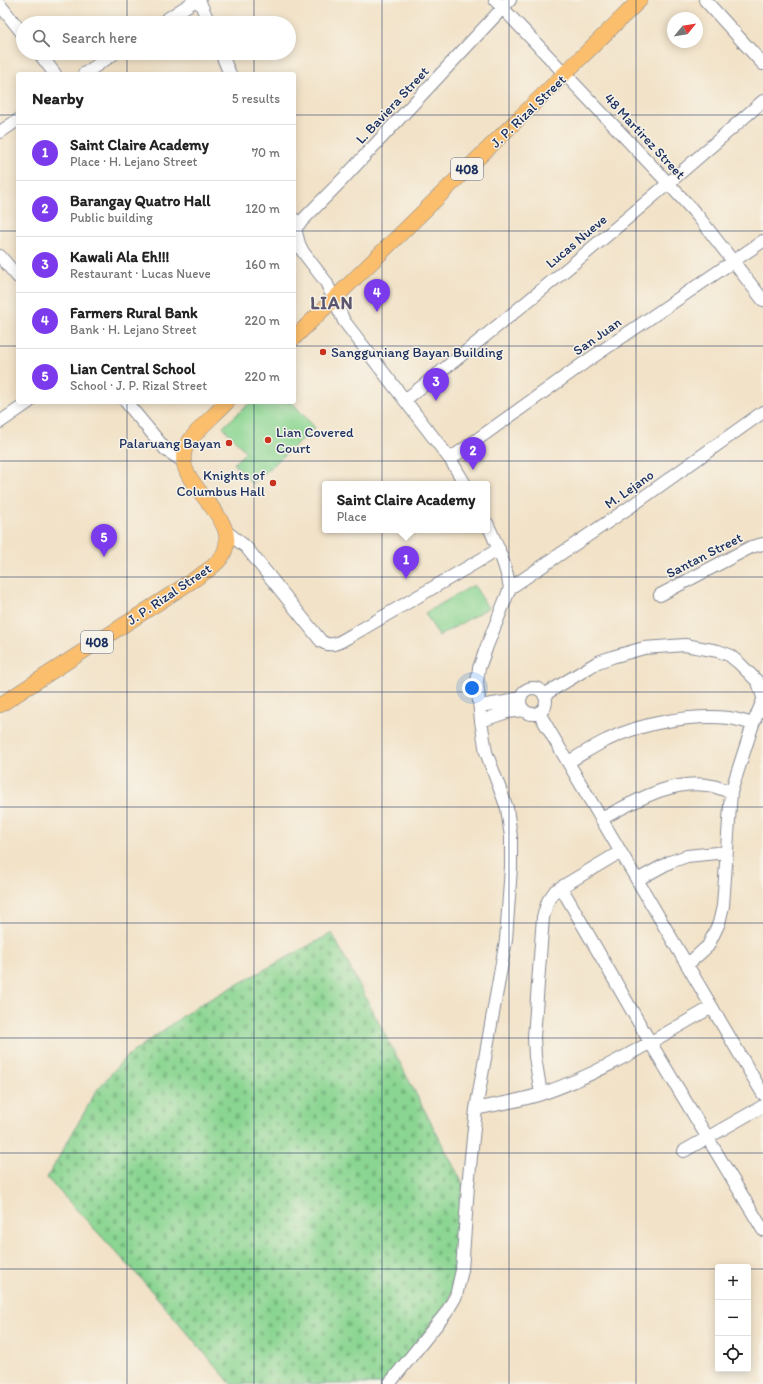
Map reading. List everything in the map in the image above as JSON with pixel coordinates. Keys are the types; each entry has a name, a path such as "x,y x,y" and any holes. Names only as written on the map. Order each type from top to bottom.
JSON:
{"main road":[{"name":"J. P. Rizal Street","path":"296,336 566,74 640,0"},
{"path":"225,404 188,441 183,454 183,461 186,472 222,522 227,532"},
{"name":"J. P. Rizal Street","path":"0,705 195,579 221,558 225,549 227,532"}],"street":[{"path":"172,16 196,0"},
{"path":"199,0 206,16"},
{"path":"705,0 763,64"},
{"name":"48 Martirez Street","path":"502,3 697,215 763,300"},
{"name":"L. Baviera Street","path":"296,223 343,179 502,3"},
{"path":"0,5 16,25"},
{"path":"44,60 53,72"},
{"path":"87,72 105,60"},
{"path":"224,60 229,72"},
{"name":"Lucas Nueve","path":"405,400 507,319 669,184 763,101"},
{"path":"0,132 16,121"},
{"path":"296,233 303,252 326,282 344,321 450,459 463,481"},
{"name":"San Juan","path":"450,459 584,363 763,241"},
{"path":"0,256 16,275"},
{"path":"0,422 26,404"},
{"path":"128,404 166,450 183,461"},
{"name":"M. Lejano","path":"510,588 630,507 763,412"},
{"path":"389,1384 446,1314 456,1296 462,1270 468,1186 476,1109 506,940 511,867 511,837 507,808 486,752 477,682 479,668 486,646 510,588 507,572 490,530"},
{"path":"227,532 246,547 321,641 325,644 332,645 352,636 499,549"},
{"name":"Santan Street","path":"660,596 750,547 763,544"},
{"path":"544,695 598,662 612,657 644,648 685,645 718,651 729,655 758,682 763,698 730,792 723,906 719,923 708,946 688,966"},
{"path":"534,689 542,692 544,695 546,700 545,705 539,713 530,714 524,710 520,704 521,697 526,690 534,689"},
{"path":"480,706 505,702 521,697"},
{"path":"481,721 507,712 524,710"},
{"path":"539,713 763,1094"},
{"path":"568,762 608,739 654,724 680,719 730,718 753,724"},
{"path":"601,819 665,789 685,785 698,785 712,786 730,792"},
{"path":"540,1094 534,1037 543,917 548,901 555,891 620,852"},
{"path":"637,880 670,862 687,856 726,852"},
{"path":"561,887 650,1042 763,1230"},
{"path":"476,1109 540,1094 584,1077 712,1007"},
{"path":"684,1151 763,1106"}],"green space":[{"name":"Lian Covered Court","path":"249,404 294,404 315,428 252,484 234,463 246,452 223,427"},
{"path":"474,585 488,608 439,636 425,613"},
{"path":"332,933 463,1184 457,1265 452,1291 448,1302 385,1384 231,1384 143,1281 47,1178 97,1090 125,1058 194,1008"}],"place":[{"name":"Farmers Rural Bank","path":"377,312"},
{"name":"Sangguniang Bayan Building","path":"323,352"},
{"name":"Kawali Ala Eh!!!","path":"436,401"},
{"name":"Lian Covered Court","path":"268,440"},
{"name":"Palaruang Bayan","path":"229,443"},
{"name":"Barangay Quatro Hall","path":"473,470"},
{"name":"Knights of Columbus Hall","path":"273,483"},
{"name":"Lian Central School","path":"104,557"},
{"name":"Saint Claire Academy","path":"406,579"}],"district":[{"name":"LIAN","path":"332,303"}]}
